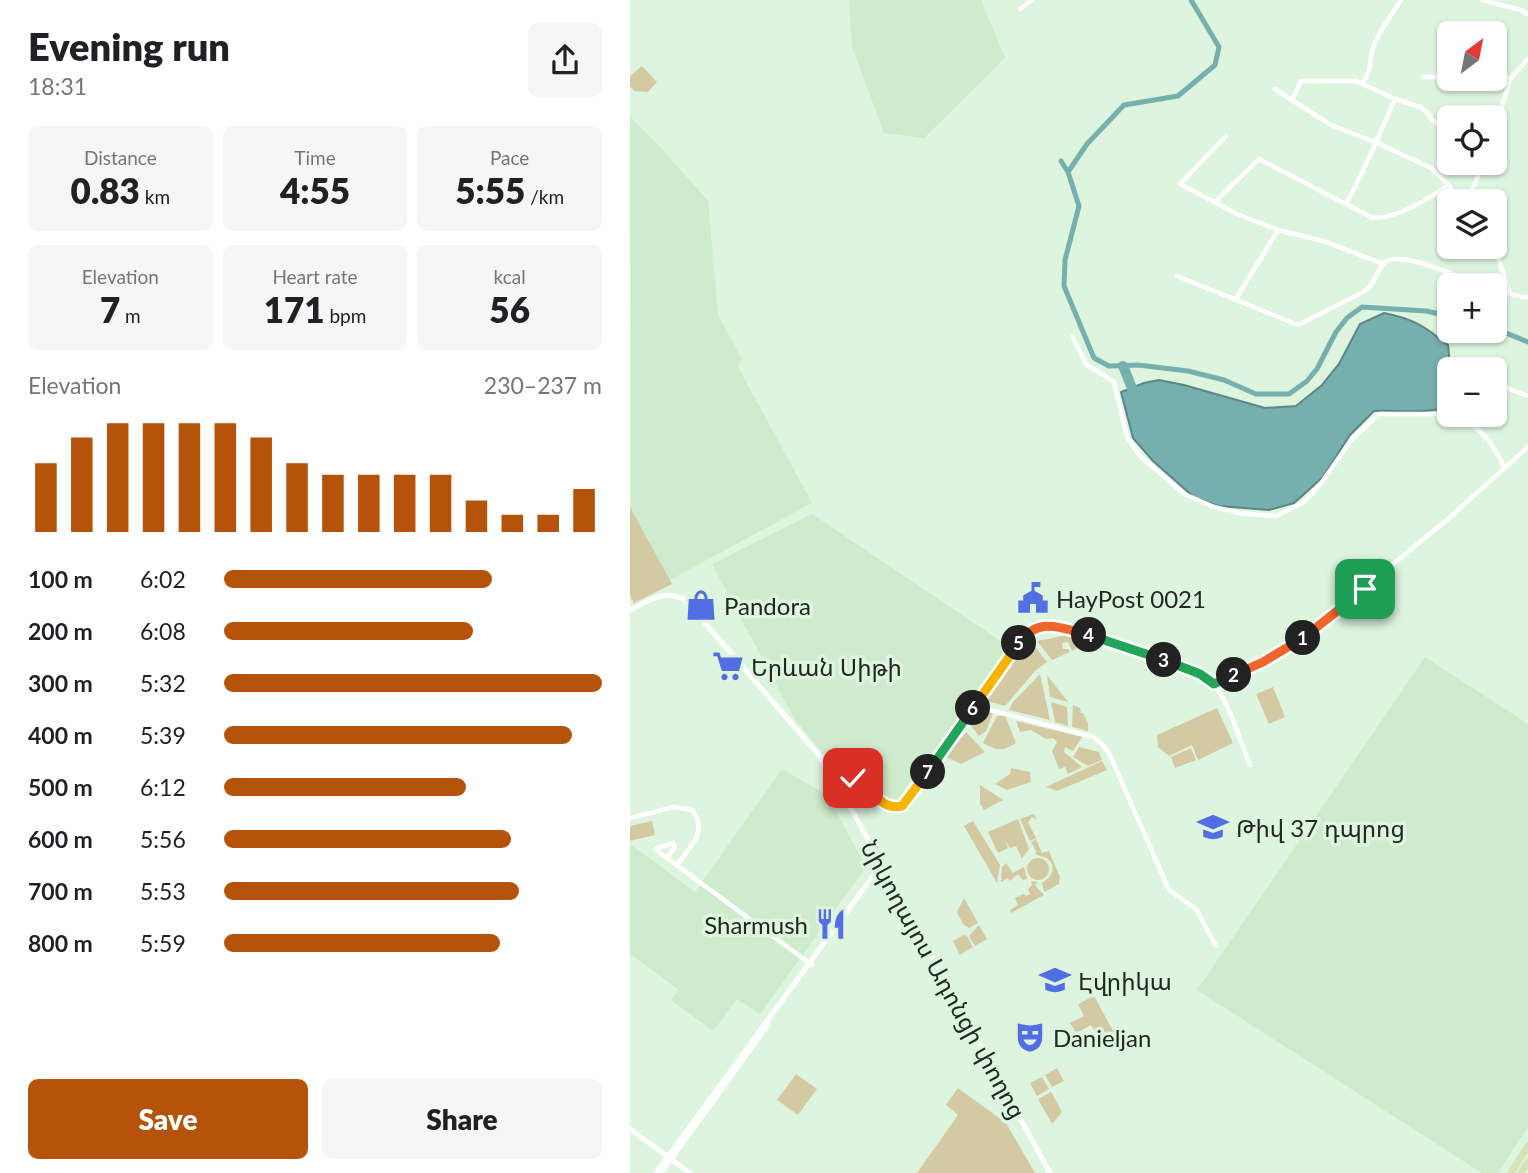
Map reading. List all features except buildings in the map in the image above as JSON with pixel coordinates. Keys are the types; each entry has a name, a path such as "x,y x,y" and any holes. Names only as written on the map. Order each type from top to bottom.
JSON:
{"main road":[{"path":"1511,1173 1528,1146"},
{"path":"1521,1173 1528,1162"}],"street":[{"path":"1020,9 1032,0"},
{"path":"1362,84 1370,73 1371,52 1378,35 1401,0"},
{"path":"1482,0 1521,9 1528,14"},
{"path":"1502,105 1510,79 1528,59"},
{"path":"1423,77 1437,77"},
{"path":"1292,100 1301,81 1356,81 1420,107 1437,123"},
{"path":"1275,89 1331,125 1431,168 1451,189"},
{"path":"1346,204 1367,166 1395,99"},
{"path":"1226,136 1180,184 1237,214 1384,264"},
{"path":"1216,202 1259,159 1373,218 1387,217 1415,206 1449,185"},
{"path":"1236,299 1278,230"},
{"path":"1177,276 1298,325 1366,291 1384,264 1393,259 1416,261 1448,273"},
{"path":"1498,259 1510,293"},
{"path":"1507,292 1528,299"},
{"path":"1072,336 1086,364 1114,382 1127,437 1139,455 1184,494 1214,508 1276,516 1304,502 1322,482 1352,439 1379,414 1437,414"},
{"path":"1507,388 1528,396"},
{"path":"1476,427 1491,441 1504,467"},
{"path":"1214,684 1263,662 1298,642 1448,519 1528,447"},
{"name":"Նիկողայոս Ադոնցի փողոց","path":"630,611 659,598 675,596 684,602 815,755 834,782 1047,1172"},
{"path":"834,782 848,776 887,806 902,806 1026,634 1036,628 1050,625 1092,635 1192,670 1214,684 1250,765"},
{"path":"975,706 1093,737 1101,743 1108,751 1169,890 1196,909 1216,946"},
{"path":"630,818 674,807 692,810 701,822 700,830 677,864"},
{"path":"667,858 810,964"},
{"path":"659,1173 881,867"},
{"path":"630,1131 688,1173"}],"shaded area":[{"path":"849,0 981,0 1005,58 924,138 884,133 852,47"},
{"path":"642,66 657,82 648,92 634,91 630,86 630,76"},
{"path":"630,117 708,201 718,315 742,359 738,367 812,503 631,601"},
{"path":"630,507 672,584 634,603 630,595"},
{"path":"812,514 1011,648 892,807 854,776 830,762 794,718 712,564"},
{"path":"1067,635 1088,642 1072,651 1068,642 1062,643 1063,649 1070,652 1052,660 1037,641"},
{"path":"1033,644 1047,662 1036,670 1005,706 987,701 1022,650"},
{"path":"1425,657 1528,724 1528,1127 1498,1173 1482,1173 1197,990"},
{"path":"1040,674 1050,720 1009,710 1013,702"},
{"path":"1047,675 1068,702 1050,697"},
{"path":"1273,687 1285,717 1269,724 1256,694"},
{"path":"1051,702 1067,707 1068,726 1055,722"},
{"path":"1073,705 1083,713 1088,723 1088,731 1072,727"},
{"path":"1217,708 1233,743 1198,760 1192,745 1169,756 1158,747 1157,735"},
{"path":"980,711 993,713 986,731 979,736 970,724"},
{"path":"1005,715 1016,743 1000,749 983,743 997,716"},
{"path":"1016,721 1082,737 1073,751 1065,747 1064,752 1082,767 1068,774 1065,767 1059,769 1052,751 1057,742 1031,730 1020,732"},
{"path":"966,732 985,752 961,764 946,757"},
{"path":"1079,747 1099,752 1102,760 1088,766 1073,757"},
{"path":"1191,748 1196,760 1175,768 1171,757"},
{"path":"1102,761 1107,770 1057,791 1046,787"},
{"path":"1011,768 1030,772 1031,782 1007,790 995,784 1010,774"},
{"path":"782,769 827,795 866,867 760,1014 737,999 713,1031 671,1000 678,989 630,954 630,844 695,892"},
{"path":"980,785 1003,800 984,810 980,804"},
{"path":"1034,814 1037,820 1032,817 1028,822 1036,838 1030,841 1020,819"},
{"path":"1018,819 1029,849 1022,858 1016,846 1010,848 1005,840 1008,848 998,853 988,832"},
{"path":"652,821 655,835 630,841 630,826"},
{"path":"973,821 1000,865 997,883 964,826"},
{"path":"1036,839 1042,853 1049,851 1060,877 1059,884 1044,892 1042,883 1053,870 1051,862 1036,855 1031,842"},
{"path":"1038,858 1046,861 1049,869 1046,877 1038,880 1030,877 1027,869 1030,861"},
{"path":"1006,863 1013,873 1024,867 1027,879 1023,880 1018,874 1010,881 1008,878 1001,882 1002,867"},
{"path":"1031,881 1038,882 1035,885 1044,895 1011,913 1010,910 1018,905 1015,898 1030,894 1028,889 1032,885"},
{"path":"964,898 978,923 969,928 963,924 957,912"},
{"path":"979,925 987,939 975,946 969,936"},
{"path":"964,935 973,947 960,955 953,941"},
{"path":"1094,996 1116,1036 1105,1049 1091,1025 1076,1033 1070,1023 1084,1016 1078,1004"},
{"path":"1057,1068 1064,1081 1052,1087 1045,1075"},
{"path":"796,1074 817,1089 798,1115 777,1100"},
{"path":"1042,1077 1049,1089 1037,1096 1030,1083"},
{"path":"958,1088 1006,1123 1035,1173 917,1173 958,1115 946,1105"},
{"path":"1051,1092 1062,1112 1052,1124 1038,1099"}],"water":[{"path":"1384,313 1418,324 1437,337 1437,343 1448,345 1449,357 1437,357 1437,409 1374,411 1350,435 1323,477 1294,503 1269,510 1219,506 1195,498 1153,461 1133,438 1121,392 1159,380 1265,408 1296,406 1322,385 1339,364 1360,324"}],"waterway":[{"path":"1068,172 1087,144 1124,105 1178,96 1215,65 1219,47 1191,0"},
{"path":"1061,161 1068,172 1079,206 1065,260 1064,286 1094,358 1109,366 1138,365 1188,371 1224,380 1256,394 1289,394 1307,381 1317,369 1336,332 1347,318 1362,307 1437,313"},
{"path":"1507,333 1528,342"},
{"path":"1123,366 1132,388"}],"place":[{"name":"HayPost 0021","path":"1033,598"},
{"name":"Pandora","path":"701,605"},
{"name":"Երևան Սիթի","path":"728,666"},
{"name":"Թիվ 37 դպրոց","path":"1213,827"},
{"name":"Sharmush","path":"831,924"},
{"name":"Էվրիկա","path":"1055,980"},
{"name":"Danieljan","path":"1030,1037"}],"route":[{"path":"853,778 887,806 902,806 1026,634 1036,628 1050,625 1092,635 1192,670 1214,684 1263,662 1298,642 1365,589"}]}
